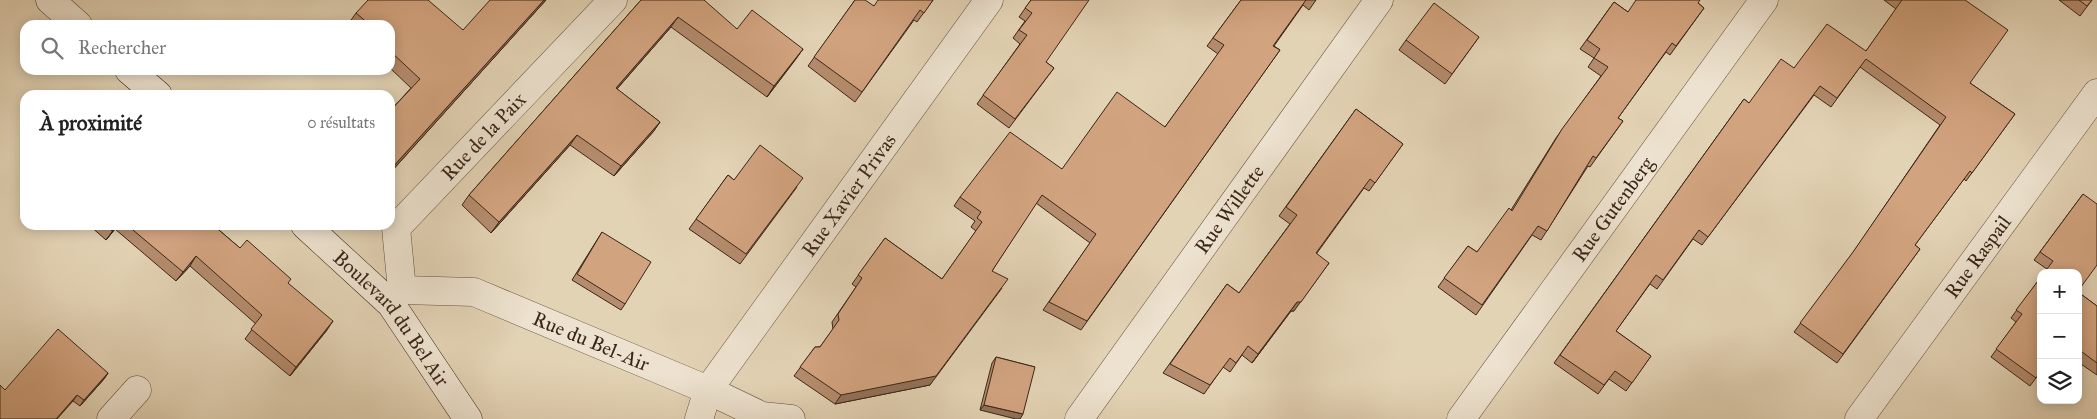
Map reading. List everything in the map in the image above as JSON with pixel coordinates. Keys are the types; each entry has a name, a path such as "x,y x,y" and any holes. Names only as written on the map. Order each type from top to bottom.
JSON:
{"street":[{"path":"50,0 72,20"},
{"name":"Rue de la Paix","path":"396,297 396,228 613,0"},
{"name":"Rue Xavier Privas","path":"699,419 708,390 989,0"},
{"name":"Rue Willette","path":"1079,419 1379,0"},
{"name":"Rue Gutenberg","path":"1461,419 1764,0"},
{"path":"135,75 152,90"},
{"name":"Rue Raspail","path":"1859,419 2097,93"},
{"name":"Boulevard du Bel Air","path":"311,230 396,297 468,419"},
{"name":"Rue du Bel-Air","path":"396,297 474,292 708,390 762,416 791,419"},
{"path":"111,419 137,390"}],"building":[{"path":"368,0 428,0 463,30 490,0 544,0 395,164 395,106 420,79 395,56 395,20 364,20 356,13"},
{"path":"641,0 704,0 737,29 752,10 803,49 774,86 678,17 616,88 660,122 621,166 577,135 499,222 469,195"},
{"path":"855,0 865,0 874,6 878,0 933,0 924,13 920,10 862,92 814,57"},
{"path":"1031,0 1089,0 1046,62 1054,68 1015,119 983,95 1027,35 1019,30 1032,13 1025,8"},
{"path":"1241,0 1306,0 1273,46 1280,50 1087,321 1049,302 1096,234 1042,195 992,271 1008,279 936,376 841,395 800,367 815,347 820,347 839,320 838,314 862,278 858,275 885,238 942,279 982,222 977,218 981,212 960,197 1010,132 1062,169 1117,92 1165,127 1224,45 1213,38"},
{"path":"1636,0 1700,0 1698,3 1704,8 1676,46 1672,43 1618,118 1623,121 1596,158 1593,156 1547,231 1538,226 1482,305 1444,278 1468,246 1477,252 1509,208 1512,211 1562,129 1608,67 1594,58 1600,49 1587,40 1614,2 1628,12"},
{"path":"1902,0 1965,0 2008,30 1970,83 2015,114 1972,173 1970,171 1915,245 1920,249 1843,354 1800,323 1853,252 1946,117 1866,59 1837,98 1820,86 1708,237 1699,230 1663,280 1656,275 1616,331 1651,356 1632,383 1615,371 1604,385 1560,355 1744,99 1749,103 1781,59 1794,68 1827,24 1866,51"},
{"path":"2079,0 2092,0 2087,6"},
{"path":"1434,3 1479,37 1452,74 1406,40"},
{"path":"1356,109 1403,144 1375,183 1370,179 1316,253 1329,263 1301,302 1297,302 1258,354 1248,346 1236,363 1230,358 1210,385 1170,364 1227,284 1239,293 1297,215 1286,207"},
{"path":"760,145 803,178 746,254 696,219 728,175 734,180"},
{"path":"2083,194 2097,204 2097,265 2082,286 2082,269 2047,269 2053,261 2040,252"},
{"path":"133,230 219,230 240,248 247,240 291,279 288,283 333,321 296,367 251,329 262,315 196,256 183,272"},
{"path":"602,232 651,262 625,304 577,274"},
{"path":"2037,282 2036,378 1996,349 2022,314 2016,310"},
{"path":"2082,295 2097,306 2097,363 2082,352"},
{"path":"58,329 108,373 84,400 77,395 56,419 0,419 0,385 5,390"},
{"path":"996,357 1035,367 1023,414 984,405"}]}
